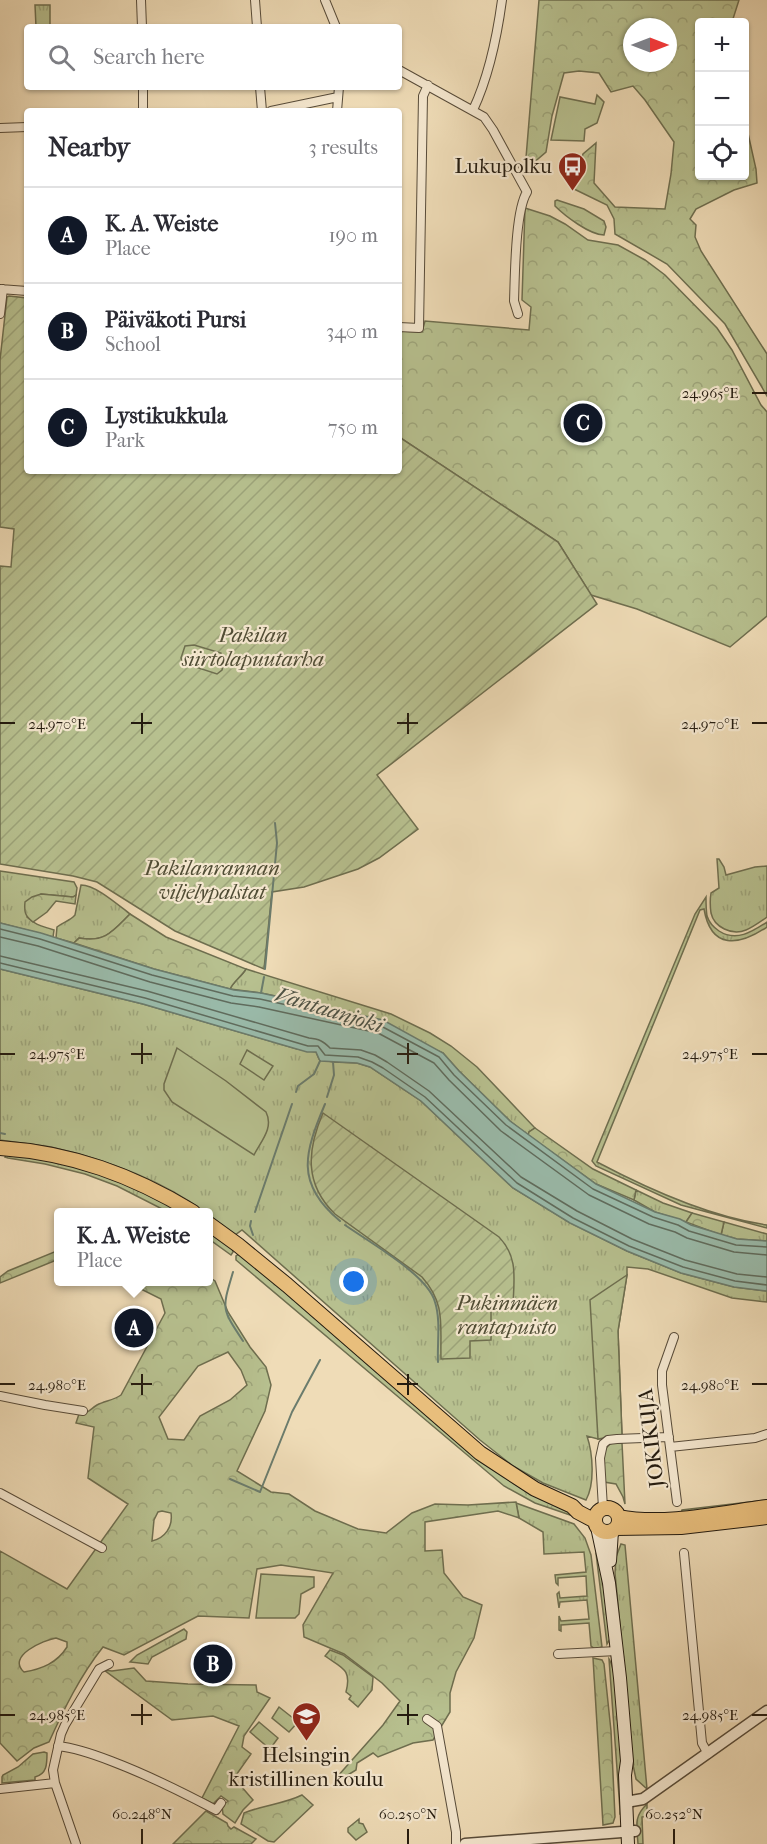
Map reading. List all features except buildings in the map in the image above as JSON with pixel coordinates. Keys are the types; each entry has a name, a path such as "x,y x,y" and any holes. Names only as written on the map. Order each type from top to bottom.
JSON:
{"main road":[{"path":"0,1148 35,1152 89,1163 149,1187 186,1208"},
{"path":"213,1227 287,1285 480,1453 535,1489 572,1506 584,1506 598,1517 604,1532 634,1519 679,1518 767,1507"},
{"path":"598,1517 612,1508 616,1525 610,1547 609,1583"},
{"path":"598,1517 617,1651 627,1761 625,1775 632,1838"},
{"path":"616,1525 681,1527 767,1517"}],"street":[{"path":"141,0 142,24"},
{"path":"255,0 257,24"},
{"path":"325,0 335,24"},
{"path":"473,110 490,63 502,0"},
{"path":"402,72 473,110 489,123 527,192 523,198 519,215 514,301 518,314"},
{"path":"402,327 419,328 423,96 428,85"},
{"path":"143,90 143,108"},
{"path":"260,90 262,108"},
{"path":"282,108 338,92 337,108"},
{"path":"0,128 24,127"},
{"path":"0,314 1,289 24,291"},
{"name":"JOKIKUJA","path":"674,1337 662,1371 662,1385 677,1502"},
{"path":"0,1396 45,1406 83,1411"},
{"path":"598,1517 600,1458 603,1444 608,1440 669,1442 756,1438 767,1434"},
{"path":"0,1493 102,1548"},
{"path":"684,1553 702,1743 708,1754"},
{"path":"558,1654 617,1651"},
{"path":"76,1844 55,1783 53,1770 65,1725 99,1669 109,1664"},
{"path":"629,1801 643,1799 767,1711"},
{"path":"427,1719 437,1726 456,1832 456,1844"},
{"path":"58,1746 90,1753 139,1771 220,1809"},
{"path":"0,1789 55,1783"},
{"path":"465,1844 632,1838"}],"green space":[{"path":"539,0 739,0 733,18 695,18 695,180 749,180 749,138 757,183 734,190 696,209 690,219 696,225 695,237 701,251 767,354 767,396 725,324 667,264 615,234 614,219 607,205 572,188 583,154 596,143 594,183 615,207 665,209 674,142 633,86 611,92 599,73 579,71 564,73 552,116 546,152 525,170"},
{"path":"35,5 50,5 50,24 36,24"},
{"path":"597,95 604,102 597,123 585,129 584,141 551,140 560,97 595,104"},
{"path":"557,200 584,209 604,221 606,227 604,235 592,232 571,220 555,206"},
{"path":"525,208 550,216 588,240 618,245 645,260 665,275 717,328 732,350 767,412 767,616 730,647 637,609 591,595 558,542 402,439 402,331 422,332 425,321 529,330 531,307 522,300"},
{"name":"Pakilan siirtolapuutarha","path":"7,297 24,298 24,474 402,474 402,439 558,542 597,604 377,775 418,829 379,858 358,869 304,887 272,892 264,969 175,931 97,882 0,864 0,566 11,567 14,529 0,527 0,360"},
{"path":"194,645 221,653 224,662 222,670 217,674 183,663 181,658 185,646"},
{"path":"717,859 724,867 726,875 767,866 767,917 741,932 724,929 711,913 711,893 719,888"},
{"path":"0,871 74,882 77,888 76,895 73,897 41,894 27,917 37,924 54,930 53,937 0,923"},
{"path":"81,885 100,892 130,914 108,934 96,939 79,938 74,943 56,938 57,927 75,915"},
{"path":"41,894 73,897 76,895 75,904 56,901 47,912 33,922 26,913 25,902"},
{"path":"706,897 709,920 715,928 725,934 738,936 767,922 767,927 746,938 728,940 720,938 713,932 704,909 700,910 597,1162 680,1201 724,1216 767,1225 767,1228 681,1205 596,1166 592,1161 695,914"},
{"path":"130,914 166,937 246,969 230,989 154,969 74,943 79,938 96,939 108,934"},
{"name":"Pukinmäen rantapuisto","path":"0,969 143,1004 297,1049 316,1052 319,1059 357,1063 370,1067 421,1101 513,1188 569,1222 627,1251 681,1273 734,1287 767,1291 767,1302 732,1298 648,1269 627,1267 618,1331 622,1435 598,1439 587,1436 592,1469 591,1486 586,1500 543,1483 513,1466 480,1440 242,1230 235,1235 213,1219 213,1208 199,1208 170,1190 111,1164 51,1147 0,1140"},
{"path":"246,969 391,1014 430,1033 477,1067 535,1128 528,1135 510,1121 443,1053 324,1006 230,989"},
{"path":"177,1048 226,1081 266,1112 268,1129 254,1155 172,1102 164,1090 164,1084"},
{"path":"247,1050 273,1066 264,1080 240,1064"},
{"path":"323,1113 499,1237 506,1245 514,1271 513,1310 491,1309 491,1340 470,1341 470,1358 441,1359 440,1315 430,1287 422,1277 335,1214 325,1203 313,1179 311,1166 314,1140"},
{"path":"535,1128 593,1169 636,1190 634,1200 596,1184 528,1135"},
{"path":"6,1155 55,1159 122,1181 174,1208 160,1208 117,1186 85,1174 5,1157"},
{"path":"636,1190 692,1213 686,1222 655,1212 634,1200"},
{"path":"692,1213 724,1222 721,1235 686,1222"},
{"path":"724,1222 767,1234 767,1241 737,1239 721,1235"},
{"path":"213,1234 232,1248 231,1255 213,1242"},
{"path":"54,1252 54,1261 0,1283 0,1277 8,1271"},
{"path":"239,1254 272,1278 458,1440 577,1514 576,1517 535,1503 504,1486 236,1260"},
{"path":"627,1275 618,1331 622,1435 598,1439 590,1300"},
{"path":"213,1280 228,1312 266,1367 271,1385 265,1411 237,1471 271,1492 289,1494 315,1511 358,1529 386,1533 412,1513 435,1504 468,1505 516,1502 519,1518 498,1511 425,1522 425,1551 442,1550 444,1573 463,1597 482,1605 474,1638 456,1672 450,1693 450,1712 433,1740 413,1743 378,1757 373,1753 357,1763 356,1770 343,1778 337,1777 383,1725 400,1701 382,1683 344,1654 304,1637 303,1625 333,1573 281,1565 257,1569 249,1618 198,1616 124,1655 103,1647 80,1681 49,1742 34,1748 17,1761 0,1743 0,1551 67,1589 128,1504 88,1478 94,1427 76,1423 79,1414 88,1412 97,1405 121,1395 165,1313 161,1299 135,1286 213,1286","holes":["228,1352 241,1370 247,1385 230,1400 200,1416 184,1440 168,1439 159,1417 198,1366","158,1512 171,1513 171,1523 164,1535 152,1541 154,1520","56,1638 67,1642 67,1647 59,1657 37,1669 24,1672 20,1666 23,1655 36,1645"]},
{"path":"612,1443 622,1443 625,1504 616,1484 604,1482 605,1450"},
{"path":"767,1500 767,1504 681,1514 682,1510"},
{"path":"516,1503 574,1524 585,1538 591,1555 602,1647 595,1649 591,1646 589,1623 561,1625 561,1631 559,1630 559,1616 561,1621 589,1619 587,1600 560,1602 559,1608 557,1594 559,1592 560,1598 587,1596 586,1576 558,1578 558,1585 555,1575 586,1572 584,1552 544,1554 543,1532 519,1518"},
{"path":"621,1544 625,1545 647,1789 636,1779 633,1765 615,1573 616,1557"},
{"path":"599,1551 610,1639 607,1644 596,1553"},
{"path":"261,1574 314,1577 314,1587 301,1594 299,1614 295,1618 256,1618"},
{"path":"184,1629 187,1632 186,1639 152,1657 148,1664 130,1662 137,1655"},
{"path":"330,1650 343,1655 373,1677 372,1690 358,1707 349,1699 351,1696 346,1692 348,1678 344,1670 325,1656"},
{"path":"593,1658 602,1660 604,1664 611,1731 615,1817 613,1823 603,1825"},
{"path":"609,1659 613,1669 619,1709 623,1814 620,1814"},
{"path":"134,1668 146,1681 256,1685 257,1692 270,1698 244,1736 242,1747 251,1754 234,1778 253,1800 235,1823 223,1814 222,1806 228,1801 221,1796 213,1804 202,1798 239,1726 213,1716 172,1720 104,1670"},
{"path":"279,1707 298,1722 289,1732 272,1718"},
{"path":"259,1722 278,1738 270,1749 250,1732"},
{"path":"47,1753 46,1768 42,1774 35,1777 35,1780 2,1783 3,1775 18,1767 33,1754"},
{"path":"302,1795 313,1805 274,1842 268,1841 241,1824 244,1813"},
{"path":"647,1804 647,1816 642,1817 643,1844 638,1844 638,1818"},
{"path":"206,1811 227,1823 231,1829 234,1827 256,1839 251,1844 173,1844"},
{"path":"359,1819 359,1823 363,1824 367,1832 356,1840 348,1832 348,1828"}],"water":[{"name":"Vantaanjoki","path":"0,923 41,933 154,969 234,990 261,993 383,1020 443,1053 510,1121 596,1184 655,1212 680,1219 691,1225 737,1239 767,1241 767,1291 734,1287 681,1273 627,1251 570,1223 513,1188 421,1101 370,1067 357,1063 320,1061 316,1052 307,1052 143,1004 0,969"}],"waterway":[{"path":"265,969 277,843 275,823"},
{"path":"261,993 264,977"},
{"path":"296,1092 298,1086 314,1074 320,1061"},
{"path":"327,1097 334,1075 333,1062"},
{"path":"255,1212 292,1104"},
{"path":"325,1104 312,1137 308,1166 315,1193 325,1207 340,1221"},
{"path":"0,1133 5,1134"},
{"path":"251,1221 253,1235"},
{"path":"345,1225 410,1270 430,1292 438,1317 438,1362"},
{"path":"233,1272 226,1308 231,1322 243,1341"},
{"path":"230,1479 260,1492 292,1412 320,1360"}],"place":[{"name":"Lukupolku","path":"573,192"},
{"name":"Lystikukkula","path":"583,423"},
{"name":"K. A. Weiste","path":"134,1328"},
{"name":"Päiväkoti Pursi","path":"213,1664"},
{"name":"Helsingin kristillinen koulu","path":"306,1742"}],"park label":[{"name":"Pakilanrannan viljelypalstat","path":"212,880"}]}
